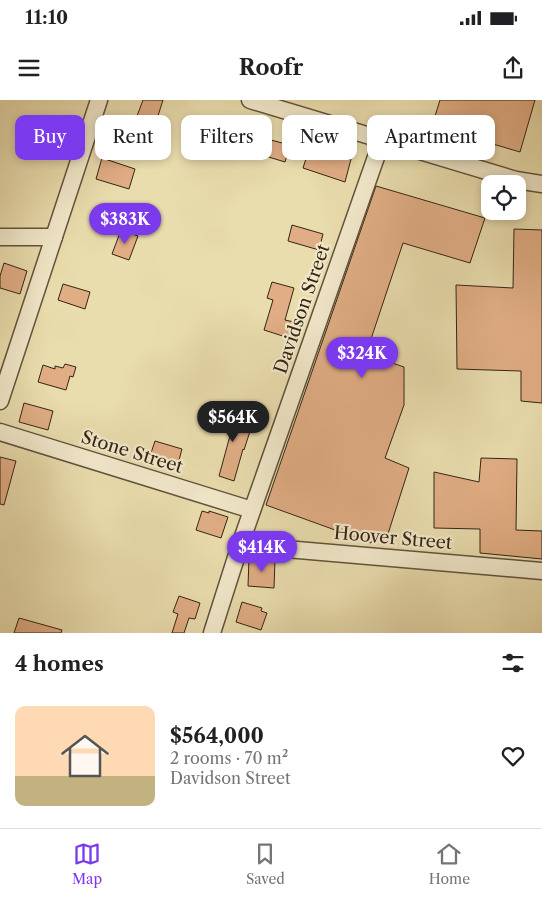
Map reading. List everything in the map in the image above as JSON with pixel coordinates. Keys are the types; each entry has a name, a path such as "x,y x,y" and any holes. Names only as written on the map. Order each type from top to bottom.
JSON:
{"street":[{"path":"0,401 99,100"},
{"path":"250,100 367,135"},
{"name":"Davidson Street","path":"212,633 252,510 375,160"},
{"path":"449,160 516,180 542,184"},
{"path":"0,237 54,237"},
{"name":"Stone Street","path":"0,432 252,510"},
{"name":"Hoover Street","path":"240,545 542,571"}],"building":[{"path":"143,100 163,100 158,115 137,115"},
{"path":"440,100 535,100 520,152 495,145 495,115 435,115"},
{"path":"272,140 282,143 282,160 286,160 285,162 272,158"},
{"path":"101,160 108,160 135,169 129,189 96,179"},
{"path":"306,160 351,160 345,182 303,168"},
{"path":"376,186 481,217 481,220 484,220 470,263 403,243 366,354 404,367 404,405 385,458 409,468 387,537 375,533 371,543 266,505"},
{"path":"292,225 323,234 319,250 288,241"},
{"path":"514,229 542,230 542,403 521,401 521,371 457,369 456,285 513,288"},
{"path":"121,230 138,236 129,260 112,254"},
{"path":"4,263 27,271 20,294 0,288 0,276"},
{"path":"272,282 294,288 285,320 294,322 289,338 264,330 273,300 267,298"},
{"path":"63,284 90,292 85,309 58,300"},
{"path":"65,364 76,367 73,377 70,376 66,390 38,382 43,365 55,369 55,366 63,368"},
{"path":"24,403 53,411 48,430 19,422"},
{"path":"221,411 246,419 244,423 252,425 234,481 219,476 231,432 216,427"},
{"path":"155,441 182,449 178,464 150,456"},
{"path":"0,457 16,461 4,505 0,504"},
{"path":"481,458 517,459 516,530 542,531 542,559 480,553 480,529 434,528 434,472 479,482"},
{"path":"202,511 209,513 209,511 228,517 221,538 196,530"},
{"path":"249,559 275,560 274,588 248,586"},
{"path":"179,596 200,603 195,619 189,618 184,633 172,633 178,614 173,612"},
{"path":"242,602 262,608 261,611 267,613 261,630 236,622"},
{"path":"19,618 62,630 61,633 14,633"}]}
